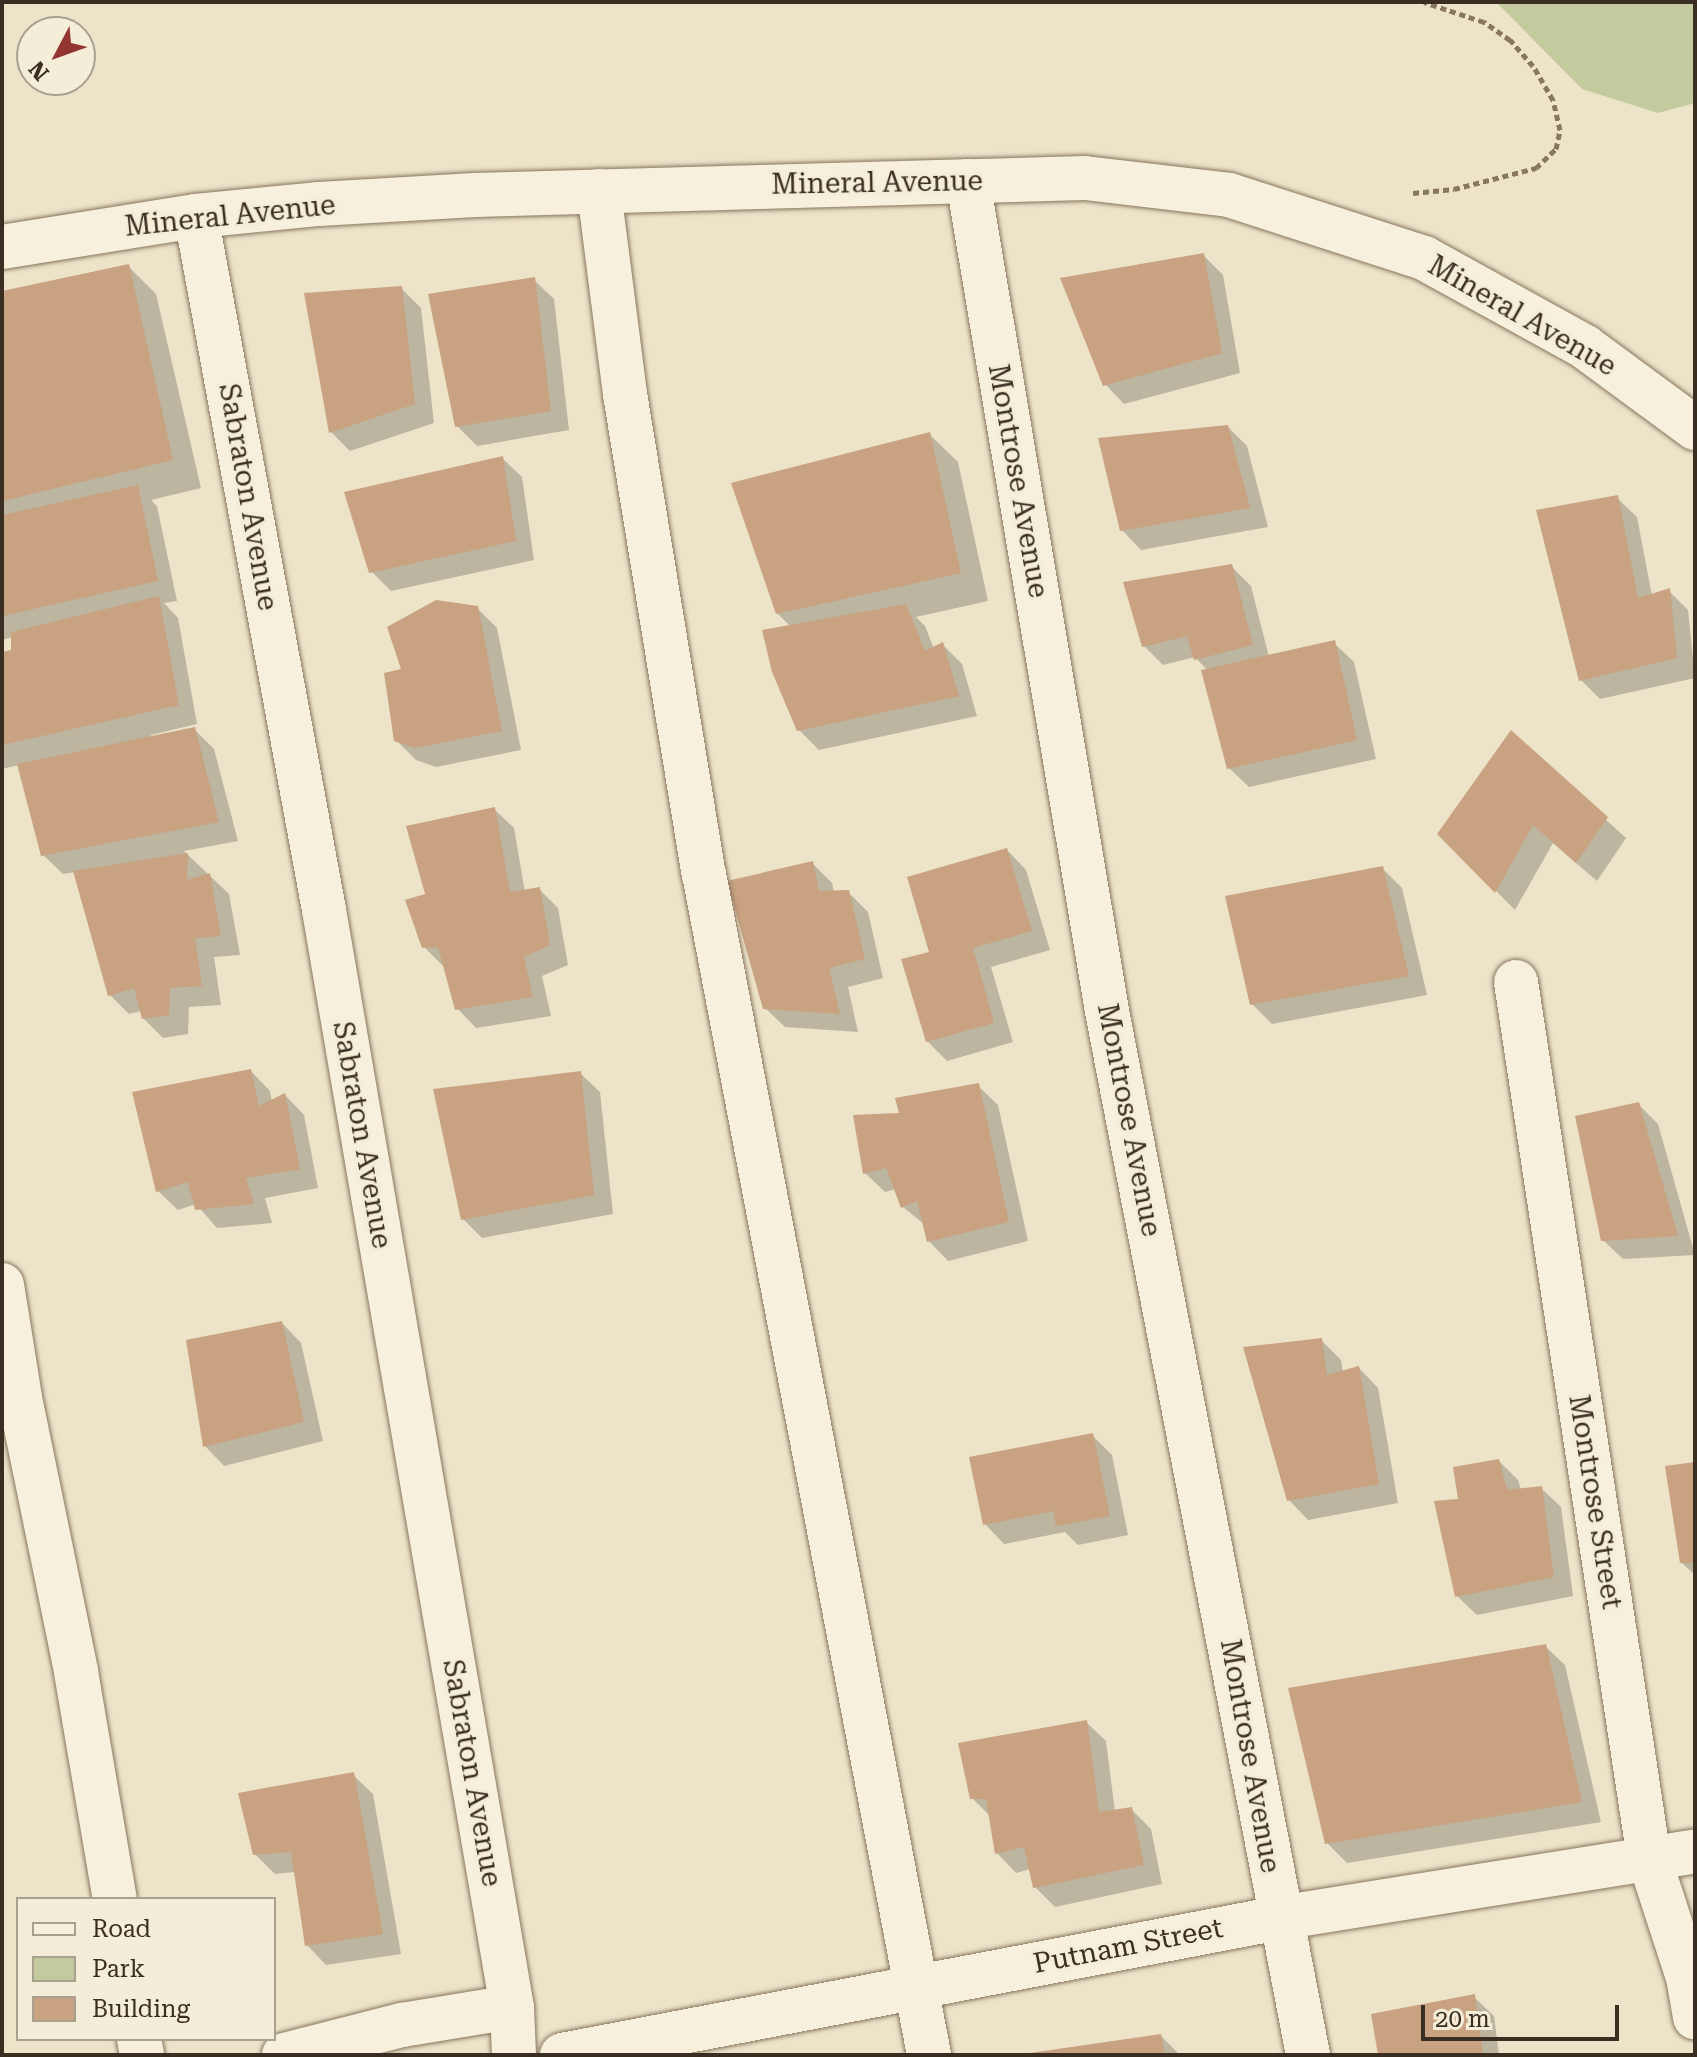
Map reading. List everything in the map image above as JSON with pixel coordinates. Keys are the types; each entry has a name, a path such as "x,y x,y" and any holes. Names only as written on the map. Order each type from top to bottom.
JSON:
{"street":[{"name":"Mineral Avenue","path":"2,247 196,216 334,203 599,191 1085,178 1229,195 1424,258 1585,347 1695,428"},
{"name":"Montrose Avenue","path":"968,181 1107,1011 1279,1918 1308,2055"},
{"path":"599,191 625,394 704,874 929,2055"},
{"name":"Sabraton Avenue","path":"196,216 327,926 512,2007 514,2055"},
{"name":"Montrose Street","path":"1516,982 1649,1858 1688,1977 1695,2017"},
{"path":"2,1285 20,1398 76,1672 115,1897"},
{"name":"Putnam Street","path":"562,2055 1279,1918 1695,1851"},
{"path":"284,2055 402,2025 512,2007"}],"path":[{"path":"1408,193 1454,189 1536,168 1556,149 1560,130 1553,100 1533,66 1510,40 1484,22 1424,2"}],"green space":[{"path":"1496,2 1695,2 1695,103 1658,113 1582,89"}],"building":[{"path":"1204,253 1222,353 1103,386 1060,278"},
{"path":"129,264 173,460 2,501 2,291"},
{"path":"535,277 551,411 455,427 428,294"},
{"path":"402,286 415,404 329,433 304,293"},
{"path":"1228,425 1250,508 1120,531 1098,438"},
{"path":"930,432 961,573 776,614 731,483"},
{"path":"503,456 516,541 369,573 344,492"},
{"path":"138,485 158,581 2,616 2,515"},
{"path":"1618,495 1638,598 1670,588 1677,658 1579,681 1536,510"},
{"path":"1232,564 1253,645 1194,660 1187,636 1142,647 1123,582"},
{"path":"159,596 179,705 2,745 2,652 11,650 11,632"},
{"path":"436,600 478,606 502,731 415,748 394,741 384,673 401,669 387,627"},
{"path":"906,604 925,651 943,642 959,696 797,731 772,672 762,630"},
{"path":"1335,640 1357,740 1227,769 1201,670"},
{"path":"195,727 219,822 41,856 17,764"},
{"path":"1511,730 1608,817 1576,863 1533,825 1495,893 1437,834"},
{"path":"495,807 510,892 540,887 550,945 524,957 533,997 455,1010 438,947 422,948 405,900 425,894 406,826"},
{"path":"1007,848 1032,931 973,948 994,1023 926,1042 901,959 929,952 907,877"},
{"path":"188,853 187,880 210,873 221,936 195,938 202,986 170,988 169,1015 142,1019 134,988 108,996 73,871"},
{"path":"813,861 819,891 849,890 865,959 829,968 840,1014 763,1009 727,881"},
{"path":"1383,866 1409,976 1250,1005 1225,896"},
{"path":"251,1069 259,1106 285,1093 300,1169 246,1178 254,1204 195,1210 188,1182 156,1192 132,1092"},
{"path":"581,1071 594,1195 461,1220 433,1089"},
{"path":"979,1083 1009,1222 927,1242 917,1201 901,1208 886,1168 863,1174 853,1115 899,1113 895,1098"},
{"path":"1639,1102 1678,1236 1601,1241 1575,1116"},
{"path":"282,1321 304,1422 203,1447 186,1340"},
{"path":"1322,1338 1327,1375 1359,1366 1379,1484 1287,1501 1243,1347"},
{"path":"1093,1433 1110,1516 1056,1526 1053,1511 983,1525 969,1457"},
{"path":"1499,1459 1507,1490 1542,1486 1554,1577 1455,1597 1434,1501 1458,1499 1453,1467"},
{"path":"1695,1462 1695,1563 1680,1563 1665,1466"},
{"path":"1546,1644 1582,1802 1325,1844 1288,1688"},
{"path":"1087,1720 1099,1812 1132,1807 1144,1865 1033,1888 1024,1847 995,1854 986,1799 970,1799 958,1743"},
{"path":"354,1772 383,1934 305,1946 291,1852 253,1855 238,1793"},
{"path":"1475,1994 1483,2055 1378,2055 1371,2014"},
{"path":"1161,2034 1165,2055 1030,2055 1030,2053"}]}
